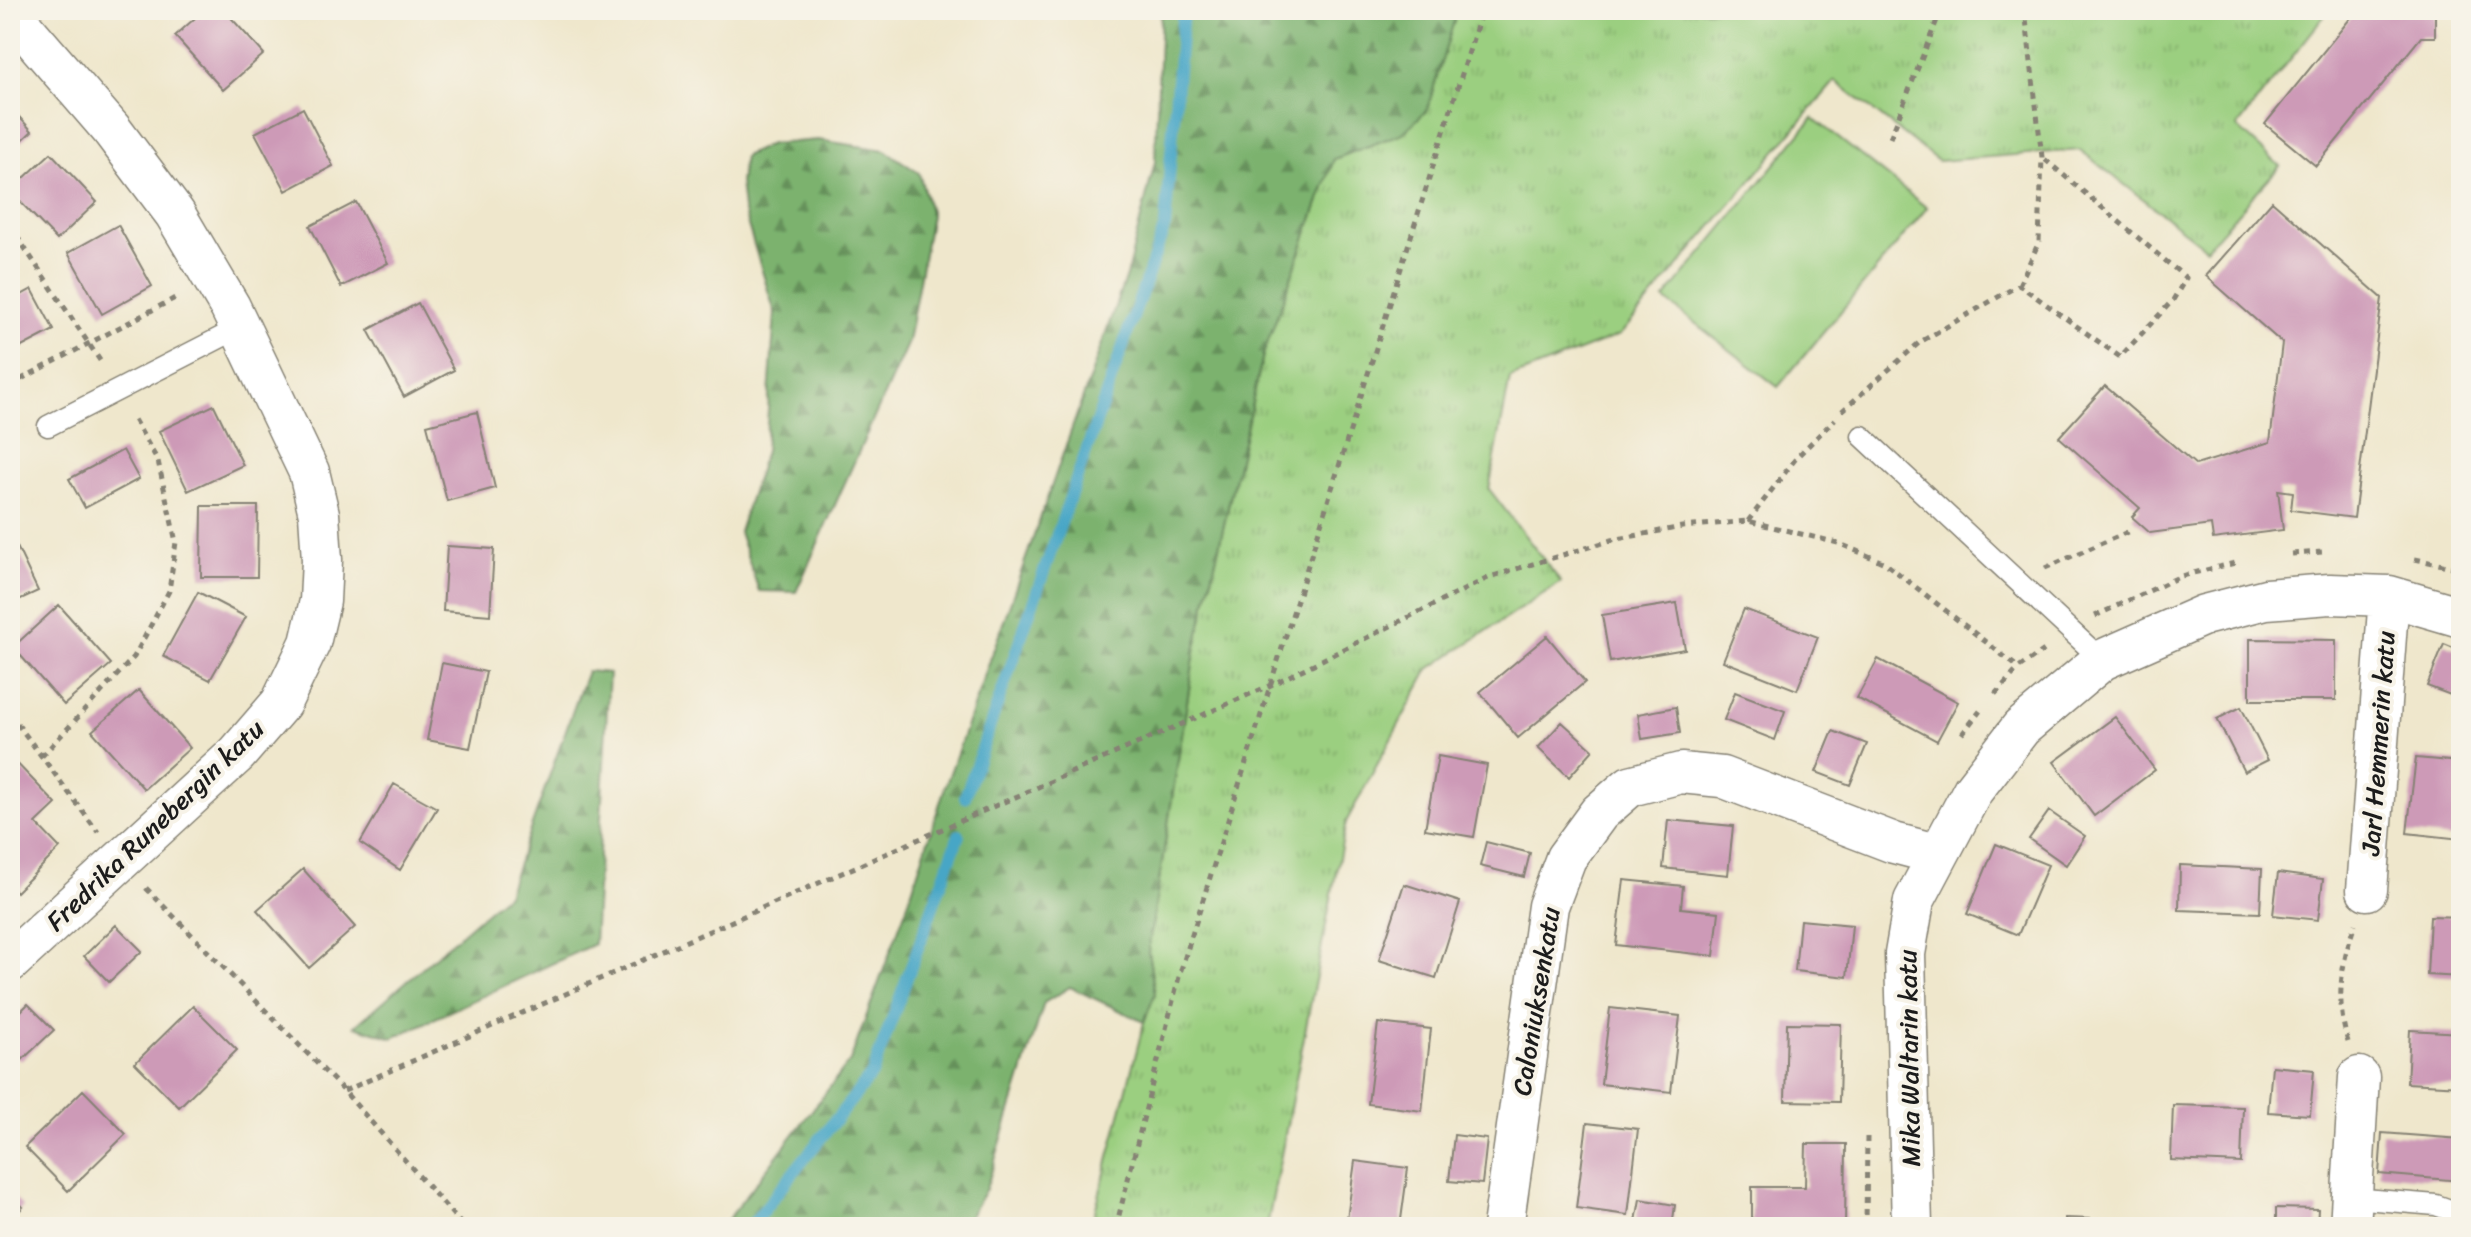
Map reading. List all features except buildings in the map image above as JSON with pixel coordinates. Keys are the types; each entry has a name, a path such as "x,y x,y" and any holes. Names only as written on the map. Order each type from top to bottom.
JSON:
{"street":[{"name":"Fredrika Runebergin katu","path":"10,12 111,129 175,214 213,278 309,472 319,514 320,601 310,643 281,703 237,754 10,962"},
{"name":"Mika Waltarin katu","path":"1912,1227 1905,954 1914,901 1936,854 1973,790 2021,728 2102,660 2204,615 2266,599 2330,594 2389,596 2461,617"},
{"name":"Jarl Hemmerin katu","path":"2367,890 2389,596"},
{"name":"Caloniuksenkatu","path":"1503,1227 1548,906 1566,858 1599,813 1630,786 1681,773 1722,777 1894,843 1936,854"},
{"path":"2351,1212 2359,1077"}],"lane":[{"path":"48,426 239,328"},
{"path":"1862,436 2102,660"},
{"path":"2351,1212 2436,1205 2461,1214"}],"path":[{"path":"1116,1227 1180,973 1482,10"},
{"path":"1890,138 1941,10"},
{"path":"1748,521 1797,457 1861,393 1920,342 2019,285 2039,242 2042,157 2025,10"},
{"path":"2019,285 2120,357 2173,300 2186,278 2042,157"},
{"path":"10,226 90,343 158,461 176,542 169,591 134,657 42,756"},
{"path":"10,385 213,278"},
{"path":"344,1091 1271,685 1490,577 1612,540 1682,527 1748,521 1838,543 1885,563 2019,668"},
{"path":"2022,585 2051,562 2130,531"},
{"path":"2282,556 2336,552"},
{"path":"2404,557 2461,569"},
{"path":"1991,698 2019,668 2116,603 2181,576 2241,562"},
{"path":"1956,743 1982,708"},
{"path":"10,714 119,860 344,1091 464,1227"},
{"path":"2359,1077 2339,1012 2340,973 2367,890"},
{"path":"1866,1227 1867,1121"}],"green space":[{"path":"1161,10 1453,10 1454,21 1427,110 1403,133 1334,159 1263,355 1195,651 1148,952 1155,994 1144,1022 1070,987 1044,1003 986,1189 963,1227 722,1227 850,1061 907,906 945,787 1128,270 1155,162"},
{"path":"1453,10 2329,10 2237,127 2280,166 2206,248 2080,150 1938,161 1835,81 1620,335 1510,378 1489,489 1561,582 1429,669 1346,822 1267,1227 1091,1227 1144,1022 1155,994 1148,952 1195,651 1263,355 1334,159 1403,133 1454,22"},
{"path":"1813,118 1927,208 1778,387 1664,299"},
{"path":"818,140 885,150 919,173 931,215 908,342 796,592 759,591 739,532 765,451 775,313 743,209 740,182 744,156 770,144"},
{"path":"587,671 609,673 594,944 393,1038 355,1026 507,894"}],"waterway":[{"path":"965,797 1165,226 1183,10"},
{"path":"750,1227 872,1074 959,835"}]}
